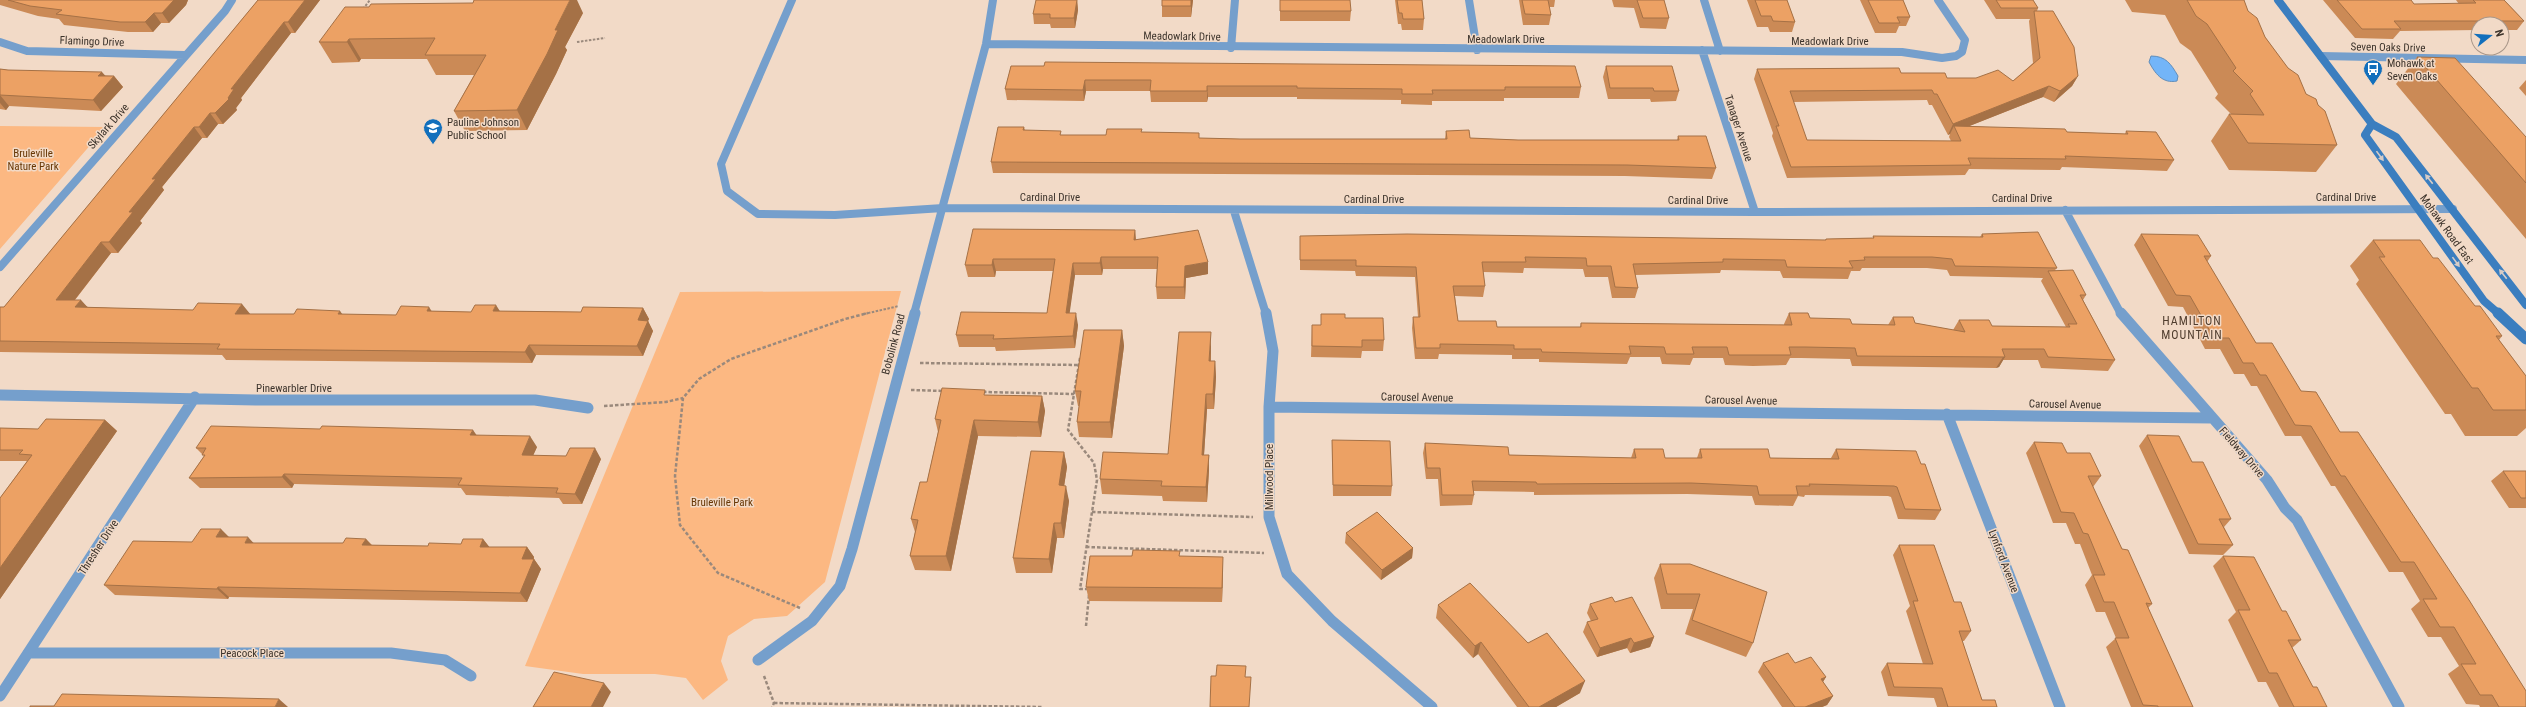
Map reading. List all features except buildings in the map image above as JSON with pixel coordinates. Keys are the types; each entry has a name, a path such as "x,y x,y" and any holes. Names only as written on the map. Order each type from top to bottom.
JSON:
{"main road":[{"name":"Mohawk Road East","path":"2278,0 2372,124 2396,136 2526,305"},
{"name":"Mohawk Road East","path":"2372,124 2365,135 2418,209 2484,301 2526,339"}],"street":[{"name":"Skylark Drive","path":"0,267 184,55 225,11 232,0"},
{"name":"Cardinal Drive","path":"792,0 721,164 727,191 758,214 835,215 943,208 1755,212 2453,210"},
{"name":"Bobolink Road","path":"758,660 812,621 840,586 852,549 986,44 993,0"},
{"path":"1231,48 1235,0"},
{"path":"1469,0 1477,50"},
{"path":"1704,0 1720,51"},
{"name":"Meadowlark Drive","path":"986,44 1231,48 1902,52 1940,58 1954,57 1962,52 1965,40 1938,0"},
{"name":"Flamingo Drive","path":"0,42 27,51 184,55"},
{"name":"Tanager Avenue","path":"1702,50 1755,212"},
{"name":"Seven Oaks Drive","path":"2321,56 2526,60"},
{"name":"Millwood Place","path":"1234,210 1269,323 1273,351 1269,407 1269,517 1279,554 1287,574 1332,621 1432,707"},
{"name":"Fieldway Drive","path":"2065,210 2121,314 2266,480 2285,508 2296,520 2399,707"},
{"name":"Pinewarbler Drive","path":"0,395 196,397 257,400 535,400 588,408"},
{"name":"Thresher Drive","path":"0,696 196,397"},
{"name":"Carousel Avenue","path":"1269,407 2212,418"},
{"name":"Lynford Avenue","path":"1947,414 2060,707"},
{"name":"Peacock Place","path":"28,653 391,653 445,660 470,676"}],"path":[{"path":"361,12 370,0"},
{"path":"577,42 604,38"},
{"path":"588,408 666,402 683,398 700,379 731,359 845,319 895,308 918,298"},
{"path":"1082,350 1068,430 1094,463 1097,480 1080,589 1090,589 1086,626"},
{"path":"901,362 1079,365"},
{"path":"893,390 948,391"},
{"path":"980,392 1074,394"},
{"path":"683,398 676,476 680,525 718,573 818,614"},
{"path":"1092,512 1269,517"},
{"path":"1086,547 1279,554"},
{"path":"758,660 774,703 772,707"},
{"path":"774,703 1042,707"}],"green space":[{"name":"Bruleville Nature Park","path":"0,126 106,127 0,249"},
{"name":"Bruleville Park","path":"901,291 825,582 787,616 754,619 728,636 721,661 728,680 703,700 686,678 655,674 583,674 525,666 680,292"}],"water":[{"path":"2151,56 2161,57 2168,62 2178,76 2177,81 2167,81 2160,77 2149,62"}],"place":[{"name":"Mohawk at Seven Oaks","path":"2373,86"},
{"name":"Pauline Johnson Public School","path":"433,145"}],"district":[{"name":"HAMILTON MOUNTAIN","path":"2192,328"}]}
